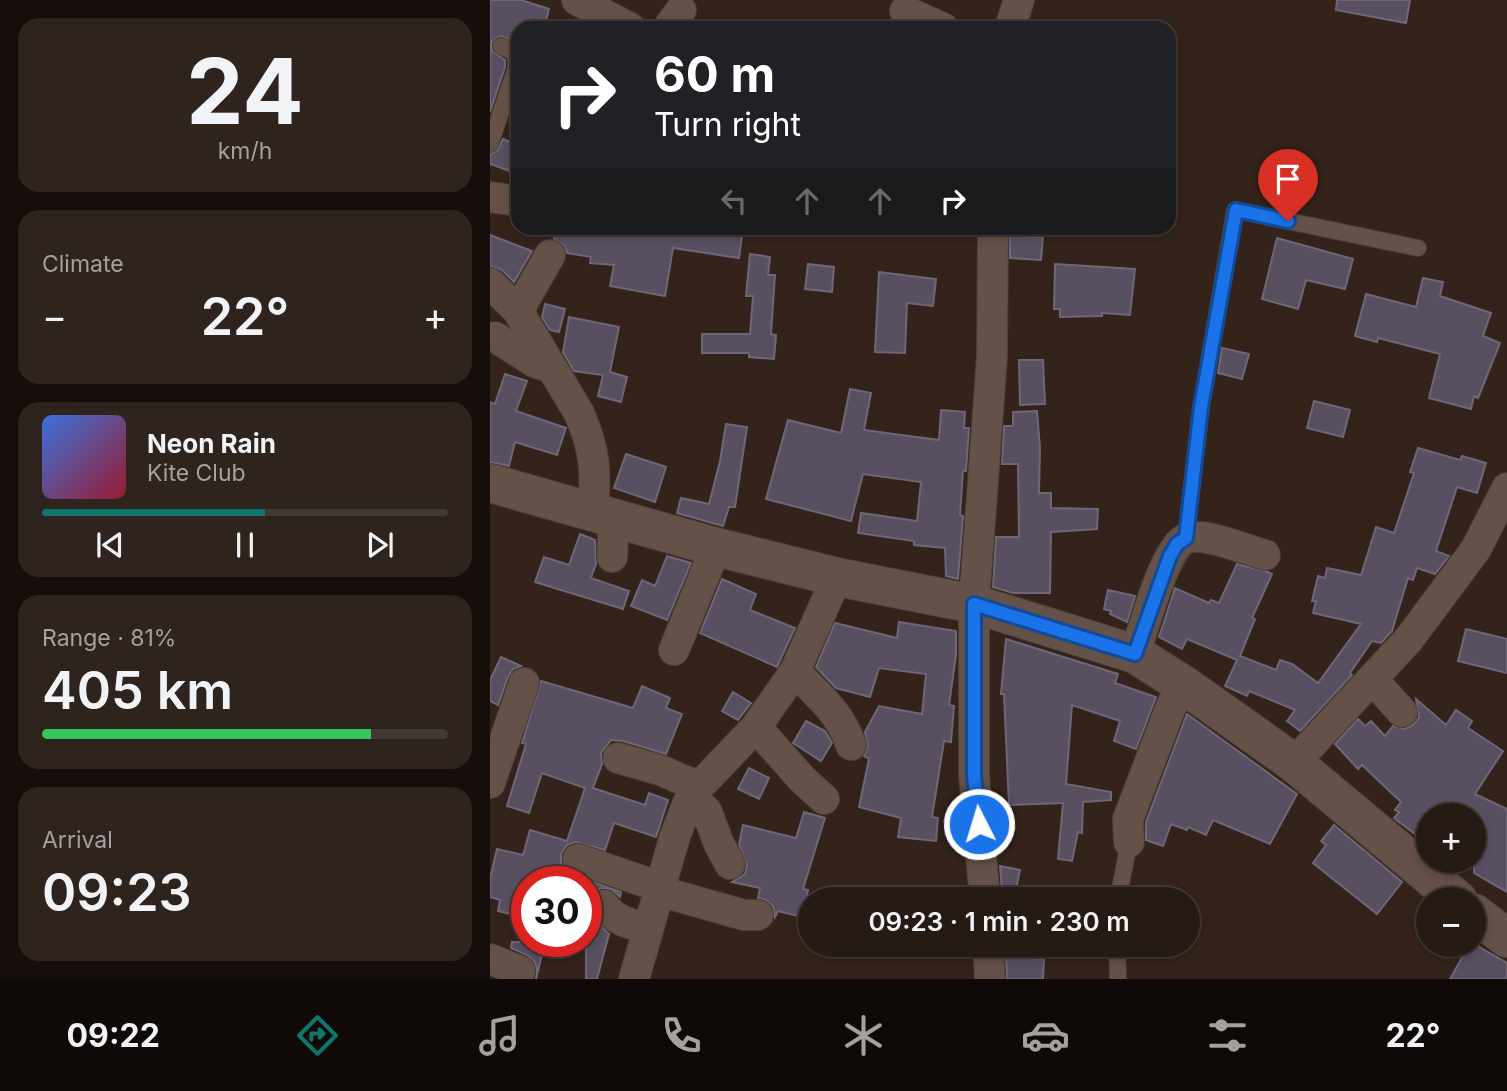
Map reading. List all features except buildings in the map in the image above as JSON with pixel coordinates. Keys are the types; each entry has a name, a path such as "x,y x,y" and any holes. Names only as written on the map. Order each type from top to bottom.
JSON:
{"street":[{"path":"1012,21 1019,0"},
{"path":"588,2 619,21"},
{"path":"905,11 927,21"},
{"path":"490,197 511,200"},
{"path":"984,887 974,775 974,604 992,357 993,235"},
{"path":"518,311 550,255"},
{"path":"490,282 518,311 586,430 612,556"},
{"path":"495,337 536,363 552,369"},
{"path":"490,483 716,547 837,577 974,604 1135,654 1187,687 1294,763 1442,887"},
{"path":"1294,763 1409,639 1476,550 1507,488"},
{"path":"1135,654 1170,556 1177,544 1186,538 1200,537 1265,555"},
{"path":"674,650 716,547"},
{"path":"635,979 647,928 675,836 694,791 756,727 795,671 837,577"},
{"path":"795,671 827,703 844,725 851,745"},
{"path":"1373,680 1402,712"},
{"path":"490,783 524,683"},
{"path":"1129,842 1128,819 1172,704 1187,687"},
{"path":"756,727 802,779 824,799"},
{"path":"618,758 660,770 694,791 707,812 730,864"},
{"path":"578,859 660,889 744,915 758,915"},
{"path":"604,905 608,912 624,922 647,928"},
{"path":"1486,922 1507,939"},
{"path":"989,957 990,979"},
{"path":"490,960 520,971"}],"lane":[{"path":"501,46 511,51"},
{"path":"490,144 511,83"},
{"path":"1186,538 1201,407 1236,210 1418,248"},
{"path":"1120,887 1129,842"},
{"path":"1117,957 1118,979"}],"route":[{"path":"979,824 974,775 974,604 1135,654 1170,556 1177,544 1186,538 1201,407 1236,210 1288,221"}]}
